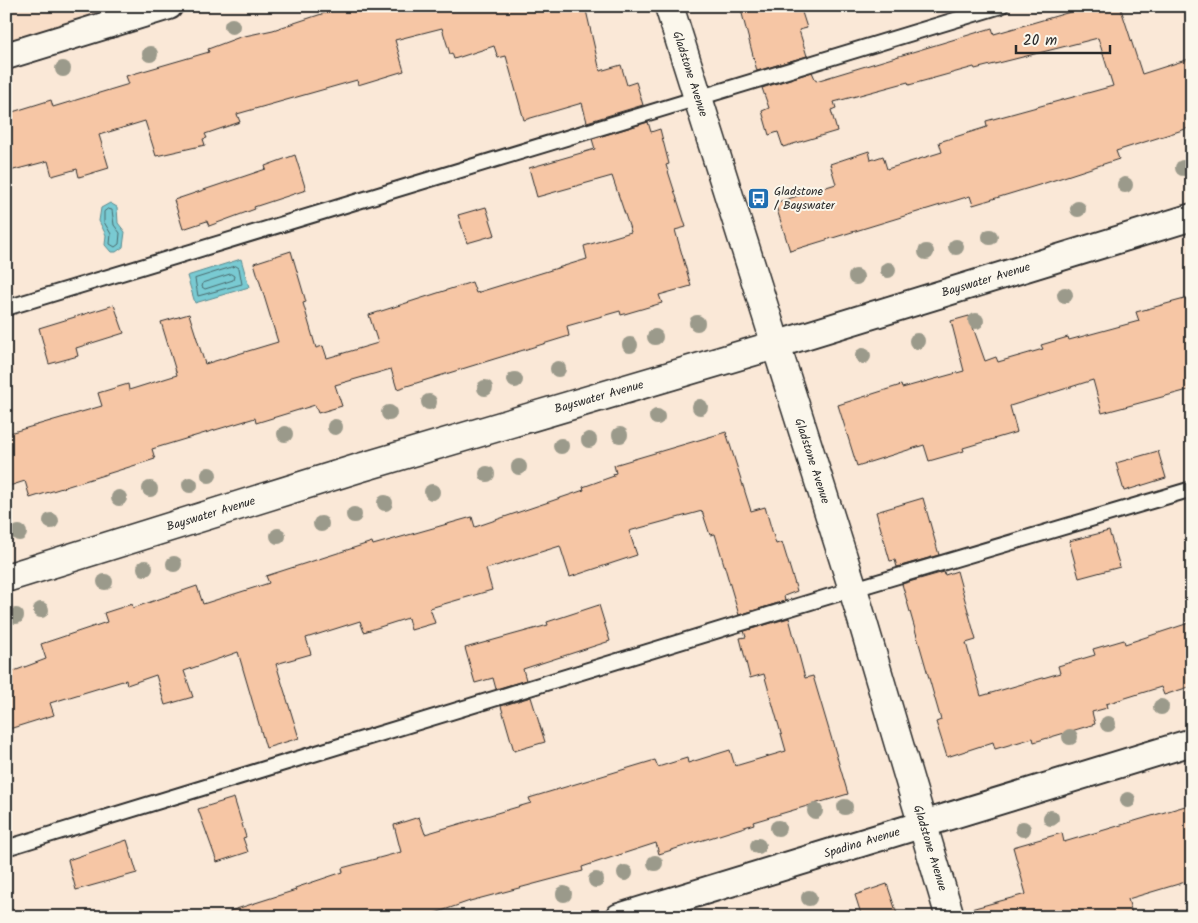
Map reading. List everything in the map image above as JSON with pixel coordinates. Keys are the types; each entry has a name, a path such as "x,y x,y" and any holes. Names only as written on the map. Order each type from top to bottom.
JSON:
{"street":[{"path":"6,56 169,6"},
{"name":"Gladstone Avenue","path":"669,6 774,345 853,589 950,917"},
{"name":"Bayswater Avenue","path":"6,578 359,468 774,345 1192,217"},
{"name":"Spadina Avenue","path":"619,917 1192,742"}],"lane":[{"path":"6,308 1001,6"},
{"path":"6,848 853,589 1192,489"}],"shaded area":[{"path":"6,6 135,6 6,47"}],"water":[{"path":"110,203 117,207 118,223 125,232 123,247 116,252 111,252 105,245 106,235 99,221 101,208"},
{"path":"241,259 249,287 195,303 187,276"}],"building":[{"path":"346,6 585,6 600,71 621,65 627,85 636,82 643,105 587,122 582,103 524,120 506,56 498,58 494,46 454,59 452,53 450,54 442,28 395,40 404,71 358,85 357,80 237,114 240,122 205,134 207,138 203,139 205,145 156,156 145,121 99,135 109,168 79,177 77,169 52,176 48,161 6,172 6,114 51,100 53,107 129,84 126,76 209,52 208,49 240,37 273,30"},
{"path":"740,6 800,6 807,28 799,30 807,56 757,71"},
{"path":"1091,6 1120,6 1142,74 1192,58 1192,127 1116,151 1119,159 1039,185 973,205 970,196 790,251 775,203 836,184 830,164 869,151 871,160 883,156 887,169 942,152 939,142 987,127 986,121 1113,86 1098,38 975,69 974,67 909,85 908,82 834,102 836,108 831,110 837,131 783,147 778,132 769,135 762,111 769,108 762,88 812,72 816,81 992,28 994,34"},
{"path":"648,122 651,132 660,129 669,164 666,165 686,227 675,230 691,286 659,295 662,303 621,315 620,311 567,326 569,336 397,389 391,369 335,385 342,406 318,413 315,405 256,423 255,418 152,449 155,459 30,498 25,481 6,487 6,434 102,406 98,393 128,384 129,390 177,375 161,322 189,314 205,364 278,342 254,263 291,251 306,302 303,303 316,348 323,346 327,358 378,343 369,315 472,282 476,293 587,259 584,246 631,232 612,176 537,197 529,168 595,149 592,139"},
{"path":"295,155 306,190 254,207 255,209 209,226 207,221 183,229 174,200 266,169 265,166"},
{"path":"486,207 495,235 467,243 458,215"},
{"path":"1192,297 1192,389 1102,413 1093,380 1010,406 1017,432 963,448 964,451 929,461 924,445 857,466 838,405 901,385 902,388 964,371 951,321 969,316 985,361 996,357 998,362 1043,349 1041,345 1068,337 1069,340 1139,321 1136,312"},
{"path":"114,305 124,333 76,348 78,356 49,364 39,328"},
{"path":"726,432 751,511 765,507 776,544 782,542 797,591 784,596 785,601 739,615 715,534 710,535 702,511 629,531 637,555 570,577 560,546 486,569 492,590 430,608 435,623 411,630 408,618 364,632 360,621 306,638 311,654 276,664 299,738 266,748 238,652 184,671 193,697 165,705 156,675 127,685 126,680 50,703 54,715 6,730 6,674 46,659 41,644 107,622 104,613 132,604 133,608 197,586 203,604 269,583 266,576 372,542 373,545 472,517 475,527 584,490 583,487 614,476 613,474 616,473 614,465"},
{"path":"1158,451 1166,478 1124,491 1116,463"},
{"path":"923,498 939,555 897,567 895,560 890,561 876,512"},
{"path":"1109,531 1120,567 1079,578 1069,541"},
{"path":"957,571 976,640 966,643 981,696 1060,673 1058,666 1095,655 1093,649 1124,640 1125,644 1192,622 1192,686 1164,695 1161,687 1106,704 1107,708 1092,712 1095,724 1034,742 1033,738 995,749 993,742 947,757 936,722 941,720 902,584 944,572 945,575"},
{"path":"599,605 610,641 523,669 526,680 496,689 493,678 475,683 465,648 548,625 547,622"},
{"path":"789,618 805,678 813,676 848,794 753,822 754,824 659,854 656,843 582,867 583,871 470,901 424,917 230,917 230,911 296,890 295,888 343,872 342,868 401,852 394,825 419,817 425,834 531,803 529,798 655,760 658,767 687,758 688,763 730,750 735,766 786,751 764,674 750,678 740,638 746,637 744,631"},
{"path":"531,697 545,742 514,751 501,706"},
{"path":"234,798 246,837 243,838 248,852 217,862 198,809"},
{"path":"1192,804 1192,880 1128,899 1133,917 972,917 971,909 1026,894 1013,847 1062,833 1064,842"},
{"path":"127,840 137,873 76,890 68,860"},
{"path":"887,884 898,917 862,917 855,895"}],"place":[{"name":"Gladstone / Bayswater","path":"758,198"}]}
